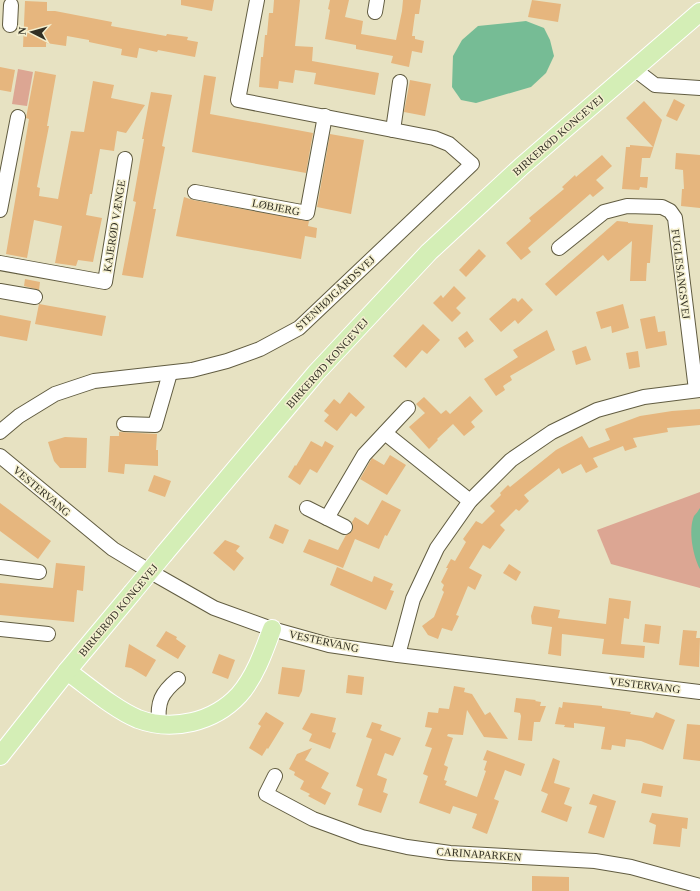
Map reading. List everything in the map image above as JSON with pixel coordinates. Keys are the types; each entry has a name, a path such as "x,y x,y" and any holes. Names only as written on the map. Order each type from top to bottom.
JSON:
{"main road":[{"name":"BIRKERØD KONGEVEJ","path":"0,756 67,671 316,373 429,252 522,166 700,12"},
{"path":"67,671 118,708 138,719 159,724 181,724 196,721 223,709 239,694 252,676 272,629"}],"street":[{"path":"256,0 238,100 393,130 400,82"},
{"path":"7,3 10,26"},
{"path":"634,68 655,85 700,88"},
{"name":"LØBJERG","path":"195,192 307,213 324,116"},
{"path":"0,210 18,117"},
{"name":"STENHØJGÅRDSVEJ","path":"0,432 19,416 55,394 94,381 192,370 227,361 260,349 299,328 472,164 449,144 434,138 393,130"},
{"name":"KAJERØD VÆNGE","path":"0,263 105,282 125,160"},
{"name":"FUGLESANGSVEJ","path":"398,655 414,599 437,548 470,501 512,460 552,432 597,410 644,397 698,390 674,218 670,211 662,208 627,206 604,212 559,248"},
{"path":"0,291 36,297"},
{"path":"124,424 155,425 170,372"},
{"path":"327,518 364,455 408,408"},
{"path":"385,433 470,501"},
{"name":"VESTERVANG","path":"0,456 114,548 156,575 214,608 272,629 329,645 398,655 700,692"},
{"path":"307,508 345,527"},
{"path":"0,567 39,572"},
{"path":"0,629 48,634"},
{"path":"159,724 158,711 161,698 168,687 178,679"},
{"name":"CARINAPARKEN","path":"275,776 266,794 313,819 362,837 407,847 450,853 595,861 631,867 700,886"}],"shaded area":[{"path":"526,21 544,28 550,40 554,56 546,73 531,87 476,103 461,100 452,87 453,56 462,40 478,26"},
{"path":"18,69 33,72 27,106 12,104"},
{"path":"700,492 700,588 611,564 597,530"},
{"path":"700,508 700,569 693,550 691,528 694,516"}],"building":[{"path":"181,0 214,0 212,11 181,5"},
{"path":"274,0 300,0 295,46 313,47 312,61 379,73 375,95 314,84 316,73 295,70 293,83 279,81 278,89 259,87 261,57 263,57 265,35 267,35 269,13 273,13"},
{"path":"330,0 349,0 345,17 363,21 361,34 396,40 403,0 421,0 419,14 415,14 412,36 415,36 415,39 424,41 422,53 412,51 409,67 391,63 393,56 356,49 356,45 325,39 330,10 328,9"},
{"path":"532,0 561,4 558,22 528,17"},
{"path":"25,1 47,2 47,11 55,11 112,22 111,26 166,36 167,34 188,37 187,40 198,42 195,57 139,48 137,58 121,55 122,49 67,36 66,46 46,43 46,47 23,47"},
{"path":"0,67 15,70 11,92 0,90"},
{"path":"35,71 56,75 47,126 49,126 37,187 40,188 39,196 58,199 71,131 84,132 93,81 114,85 111,98 145,105 126,133 117,131 114,151 100,149 92,194 90,194 86,215 102,218 93,262 78,260 76,266 55,263 62,226 34,220 27,258 6,254 29,119 26,118"},
{"path":"204,75 216,77 210,114 313,133 306,173 192,152"},
{"path":"410,80 431,84 425,116 404,112"},
{"path":"151,92 172,95 162,146 165,147 153,209 156,209 143,278 122,275 136,202 133,201 144,139 142,139"},
{"path":"674,99 685,105 677,121 666,116"},
{"path":"644,101 662,120 650,158 642,158 640,177 648,177 647,188 640,187 639,190 622,189 626,147 630,147 630,145 653,147 626,118"},
{"path":"330,134 364,140 351,214 317,207"},
{"path":"676,153 700,155 700,208 681,206 682,189 684,189 683,170 675,169"},
{"path":"602,155 612,166 596,180 604,188 593,197 590,194 528,248 531,252 521,260 506,243 531,221 529,218 564,189 562,187 575,175 576,177"},
{"path":"184,197 193,200 309,221 308,226 317,228 316,238 305,236 301,259 176,236"},
{"path":"617,221 653,225 650,263 647,263 646,281 630,281 632,241 608,261 603,255 556,296 545,284"},
{"path":"479,249 486,256 466,277 459,270"},
{"path":"25,279 40,282 39,290 24,286"},
{"path":"454,286 466,298 456,308 461,313 452,322 433,303 441,295 443,298"},
{"path":"513,298 515,298 518,302 522,298 533,310 518,324 515,320 501,332 489,319"},
{"path":"39,304 106,316 102,336 35,324"},
{"path":"623,304 629,328 612,333 611,326 601,329 596,312"},
{"path":"0,315 31,321 27,341 0,336"},
{"path":"655,316 658,332 665,331 667,345 646,349 640,319"},
{"path":"423,324 440,340 427,354 422,350 406,368 393,356"},
{"path":"547,330 555,350 510,376 512,380 503,386 505,390 496,396 484,379 518,357 513,350"},
{"path":"467,331 474,341 465,348 458,338"},
{"path":"586,346 591,360 576,365 572,351"},
{"path":"638,351 640,367 629,369 626,353"},
{"path":"349,392 365,407 356,417 351,413 337,431 324,421 329,415 324,411 334,399 340,404"},
{"path":"470,396 483,411 471,422 475,427 464,436 453,424 429,449 409,427 425,413 416,404 424,397 441,414 446,410 450,414"},
{"path":"700,409 700,425 667,428 668,432 633,438 637,447 625,451 623,446 593,458 598,467 586,473 581,464 562,474 559,468 524,495 529,501 519,511 516,509 500,525 505,530 490,549 483,545 469,568 482,575 475,590 468,586 456,615 459,616 452,631 442,628 438,639 428,635 422,626 434,617 444,592 442,590 444,585 441,582 448,568 446,568 451,559 455,561 466,542 463,539 476,521 482,524 495,511 490,506 508,485 510,487 556,450 582,436 589,448 610,440 605,429 640,416 672,411"},
{"path":"119,432 157,434 156,450 158,450 158,466 125,464 124,474 108,472 110,436 119,436"},
{"path":"65,437 87,438 86,468 60,468 54,461 48,442"},
{"path":"311,441 322,447 325,441 334,446 317,473 310,469 300,485 288,477"},
{"path":"390,455 406,465 387,495 360,479 372,458 384,465"},
{"path":"154,475 171,481 165,497 148,491"},
{"path":"382,500 401,510 387,536 385,535 379,549 355,539 343,568 303,552 309,539 338,550 346,535 352,531 352,522 355,517 368,525"},
{"path":"0,503 51,541 38,559 0,531"},
{"path":"275,524 289,530 283,544 269,538"},
{"path":"225,540 240,546 236,551 244,558 234,571 213,553"},
{"path":"56,563 85,566 83,591 77,590 74,622 0,615 0,583 53,588"},
{"path":"509,564 521,572 516,581 503,573"},
{"path":"337,567 372,582 374,576 393,584 390,590 394,591 386,610 330,585"},
{"path":"609,598 631,601 629,619 624,618 621,644 645,646 644,658 602,654 604,639 562,634 561,656 548,654 552,627 532,624 531,616 534,606 560,610 558,618 606,624"},
{"path":"645,624 661,626 659,644 643,642"},
{"path":"683,630 697,631 696,638 700,638 699,667 679,665"},
{"path":"166,631 177,637 176,639 186,646 178,659 156,646"},
{"path":"129,644 156,660 146,677 131,668 125,667"},
{"path":"219,654 235,660 228,679 212,673"},
{"path":"282,667 305,670 302,691 299,697 278,694"},
{"path":"348,675 364,677 362,695 346,693"},
{"path":"454,686 465,688 464,692 472,694 485,715 490,712 508,739 484,737 467,710 463,735 448,734 447,736 453,738 444,765 448,767 444,780 447,781 445,785 477,797 486,771 484,770 487,761 483,760 487,750 525,764 521,776 505,770 494,799 499,801 487,834 472,828 477,814 453,806 450,814 419,803 428,776 423,774 432,748 425,746 432,728 425,727 428,712 438,713 439,708 449,709"},
{"path":"516,698 536,700 535,701 541,702 540,706 546,706 540,722 534,722 532,741 518,740 521,716 520,713 514,712"},
{"path":"563,702 602,706 602,708 631,712 630,714 653,718 656,712 675,720 663,750 641,741 626,739 625,747 612,745 611,750 601,749 605,727 574,723 574,728 555,724 559,707 562,708"},
{"path":"266,712 284,723 262,756 249,748 261,726 258,724"},
{"path":"311,713 336,718 332,732 336,733 330,749 309,741 312,734 302,729"},
{"path":"372,722 382,725 380,730 401,738 393,756 385,753 377,775 387,779 383,792 388,794 381,813 358,805 363,789 356,786 372,739 366,737"},
{"path":"687,724 700,725 700,761 683,759"},
{"path":"312,748 305,760 329,773 321,788 331,793 325,805 308,796 310,794 300,789 304,781 294,775 295,772 289,769 297,754"},
{"path":"553,758 560,761 554,783 570,788 564,804 572,807 567,822 541,812 548,794 541,791"},
{"path":"643,783 663,786 661,797 641,793"},
{"path":"593,794 616,801 604,838 588,833 597,806 589,804"},
{"path":"652,813 688,818 687,829 682,828 680,847 653,844 656,825 649,822"},
{"path":"532,876 569,877 569,891 532,891"}]}
